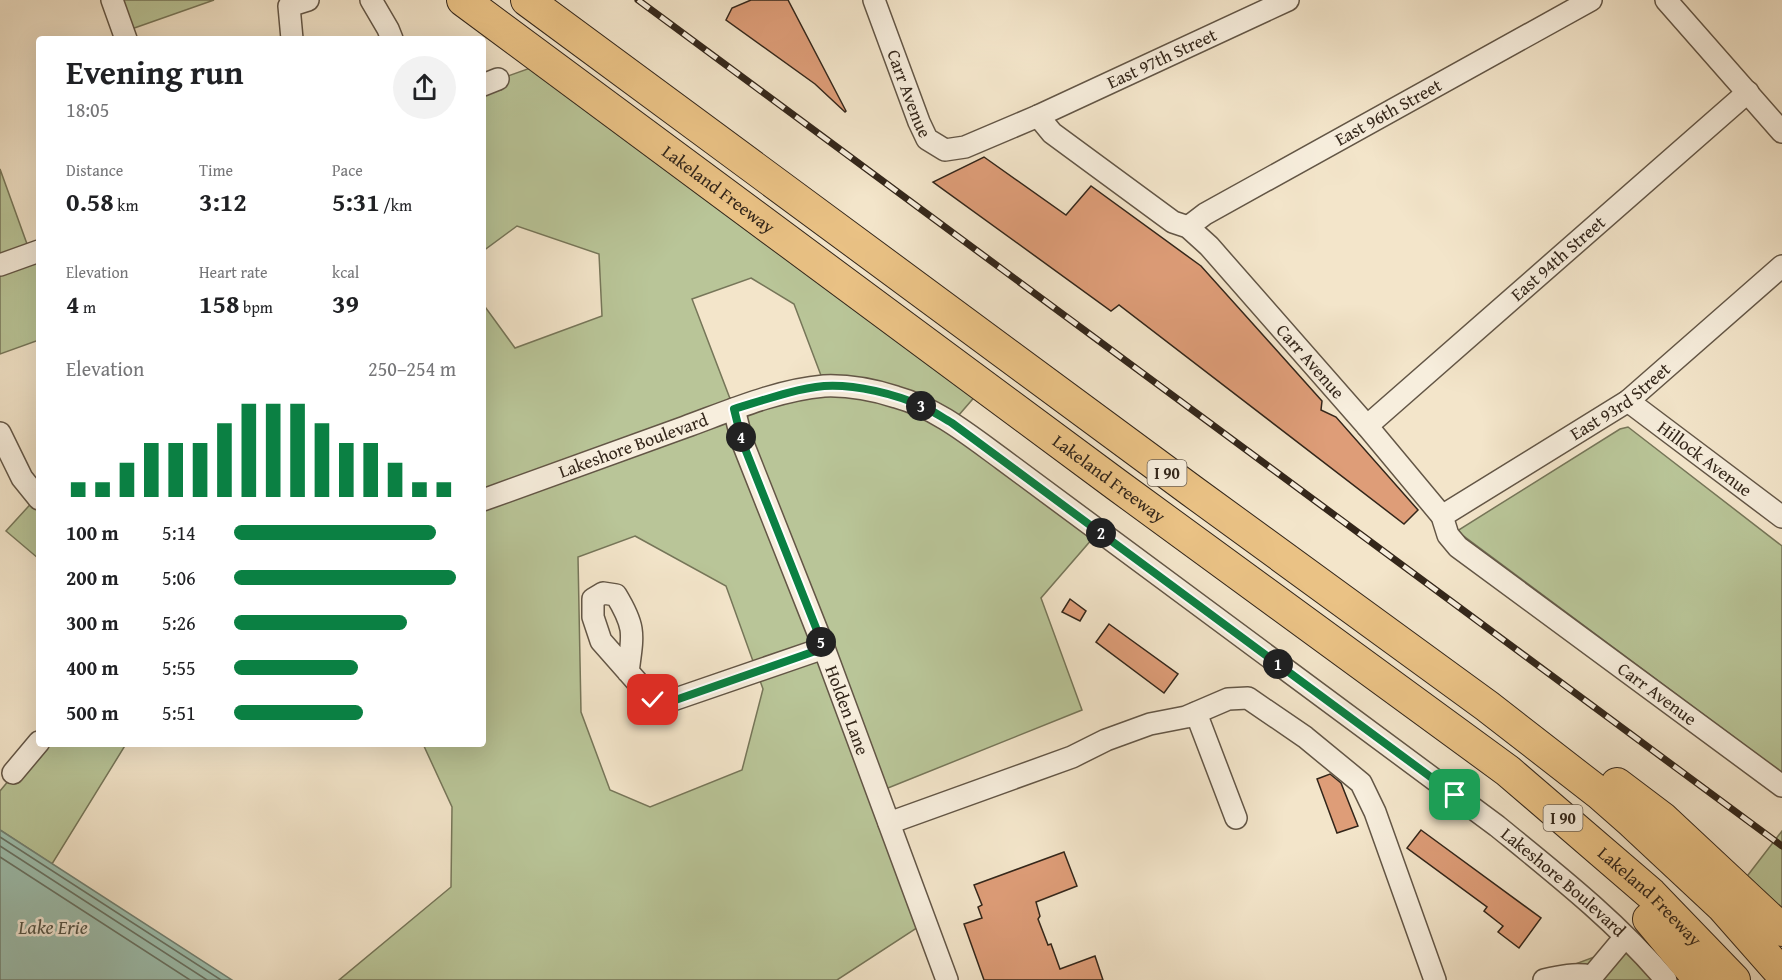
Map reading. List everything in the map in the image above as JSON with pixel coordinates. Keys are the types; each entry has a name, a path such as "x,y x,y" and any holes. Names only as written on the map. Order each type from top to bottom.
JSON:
{"highway":[{"name":"Lakeland Freeway","path":"463,0 1145,506 1508,771 1651,894 1734,980"},
{"name":"I 90","path":"527,0 1487,706 1632,822 1722,906 1782,974"},
{"path":"1376,674 1463,756 1544,822 1635,903 1700,980"},
{"path":"1487,706 1592,765 1662,818 1782,930"}],"street":[{"path":"112,0 125,36"},
{"path":"292,36 290,6 308,0"},
{"path":"370,0 391,36"},
{"name":"Carr Avenue","path":"874,0 927,139 945,150 965,147 1038,116 1052,134 1173,222 1188,227 1209,246 1367,426 1442,516 1448,535 1458,547 1782,786"},
{"name":"East 97th Street","path":"1038,116 1287,0"},
{"name":"East 96th Street","path":"1188,227 1205,214 1591,0"},
{"path":"1666,0 1782,132"},
{"name":"East 94th Street","path":"1367,426 1748,92"},
{"path":"0,265 36,252"},
{"name":"East 93rd Street","path":"1442,516 1628,401 1782,266"},
{"name":"Lakeshore Boulevard","path":"486,499 734,409 790,392 826,386 861,389 897,397 924,407 952,423 1497,826 1560,876 1625,937 1666,980"},
{"name":"Hillock Avenue","path":"1628,401 1778,508"},
{"name":"Holden Lane","path":"734,409 742,441 824,648 947,980"},
{"path":"0,433 22,478 36,495"},
{"path":"628,672 653,700 664,704 824,648"},
{"path":"890,823 1072,757 1106,740 1150,724 1186,717 1228,699 1248,698 1305,737 1361,783 1375,812 1435,980"},
{"path":"1196,713 1236,818"},
{"path":"13,773 36,746"},
{"path":"1544,980 1569,974 1580,974 1590,978 1625,937"}],"shaded area":[{"path":"112,0 214,0 123,32"},
{"path":"547,62 984,386 952,423 1099,531 1041,598 1082,710 878,792 926,922 837,980 339,980 451,887 452,807 424,747 486,747 486,308 515,348 602,316 599,254 517,226 486,249 486,84","holes":["751,278 794,304 825,386 734,409 692,299","635,536 726,586 763,689 742,770 650,807 610,790 581,712 578,557"]},
{"path":"0,169 31,255 36,254 36,341 0,354"},
{"path":"1628,427 1782,546 1782,773 1457,531 1620,429"},
{"path":"36,498 36,556 6,531"},
{"path":"37,747 124,747 52,864 0,830 0,791"},
{"path":"1782,831 1782,930 1738,888"},
{"path":"1621,947 1655,980 1557,980 1559,970"}],"water":[{"name":"Lake Erie","path":"0,830 232,980 0,980"}],"building":[{"path":"751,0 788,0 845,112 815,84 726,20 732,8"},
{"path":"984,157 1066,215 1091,186 1201,266 1322,401 1321,410 1336,417 1418,510 1404,524 1119,305 1111,311 933,182"},
{"path":"1070,599 1086,611 1080,621 1062,612"},
{"path":"1109,624 1178,674 1164,693 1096,642"},
{"path":"1330,774 1341,783 1358,826 1337,833 1317,779"},
{"path":"1421,830 1541,918 1519,948 1498,932 1503,926 1484,911 1487,907 1407,848"},
{"path":"1064,852 1077,886 1036,902 1040,916 1038,919 1048,945 1051,944 1060,969 1095,956 1103,980 984,980 964,924 982,918 978,907 982,905 974,885"}],"railway":[{"path":"638,0 1782,846"}],"route":[{"path":"653,700 664,704 824,648 742,441 734,409 790,392 826,386 861,389 897,397 924,407 952,423 1455,795"}]}
